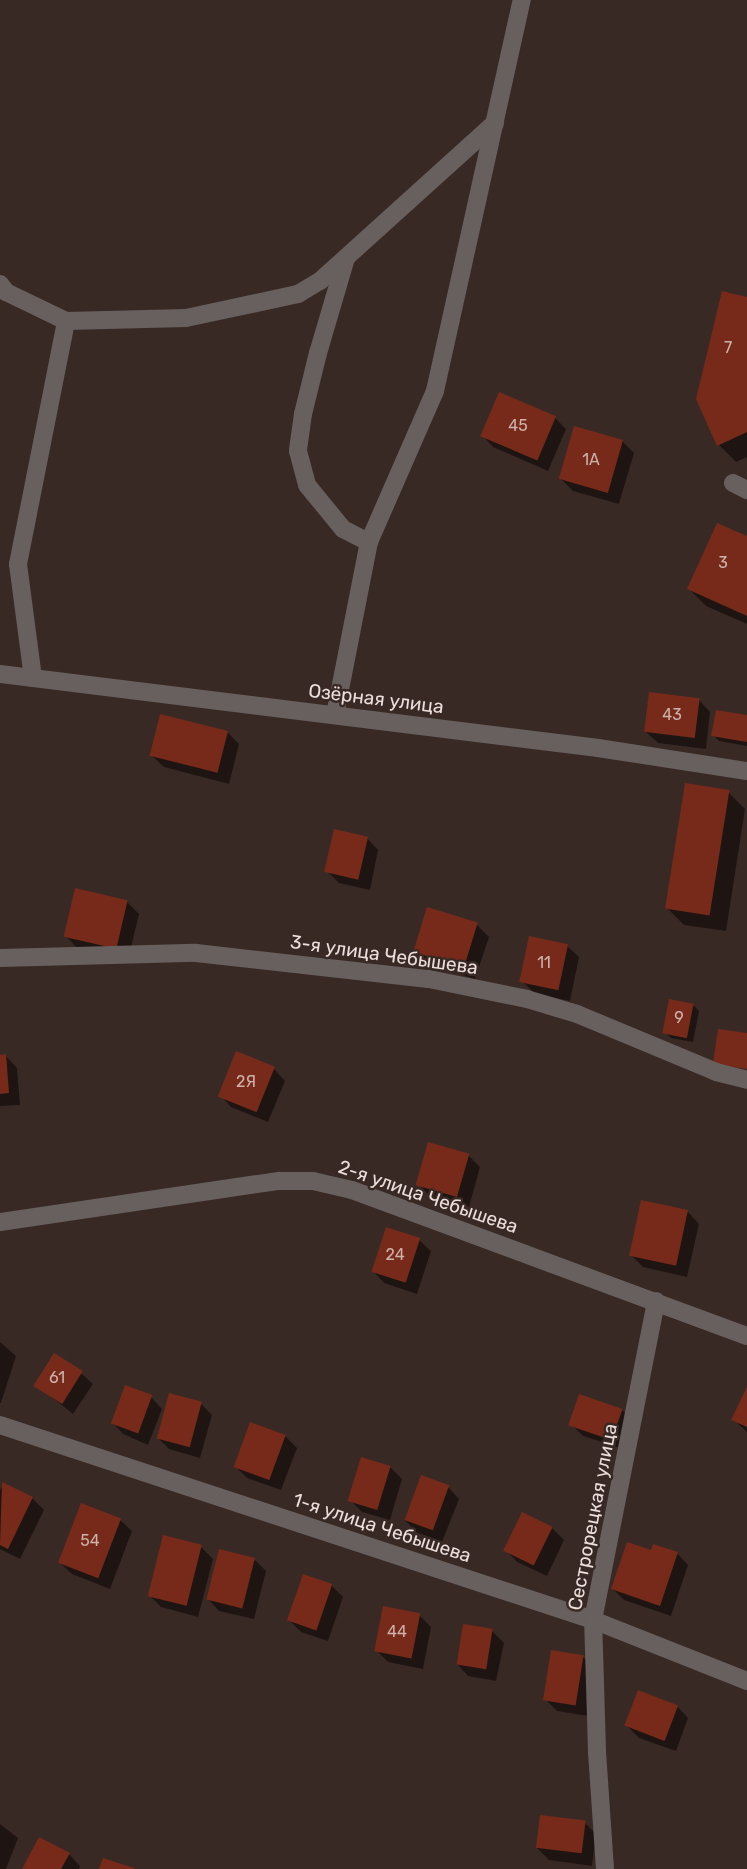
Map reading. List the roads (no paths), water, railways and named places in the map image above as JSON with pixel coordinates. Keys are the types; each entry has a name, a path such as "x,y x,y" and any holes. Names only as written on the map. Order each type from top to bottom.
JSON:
{"street":[{"path":"335,715 369,542 435,391 522,0"},
{"path":"0,284 6,292 66,321 186,318 298,294 320,281 495,122"},
{"path":"346,257 318,353 303,415 298,451 307,485 343,528 369,542"},
{"path":"33,678 18,564 66,321"},
{"name":"Озёрная улица","path":"0,674 598,748 747,771"},
{"name":"3-я улица Чебышева","path":"0,958 196,953 429,979 552,1007 716,1072 747,1080"},
{"name":"2-я улица Чебышева","path":"0,1222 279,1181 313,1181 352,1190 747,1336"},
{"name":"Сестрорецкая улица","path":"605,1869 597,1763 593,1620 656,1301"},
{"name":"1-я улица Чебышева","path":"0,1425 593,1620 747,1681"}]}
